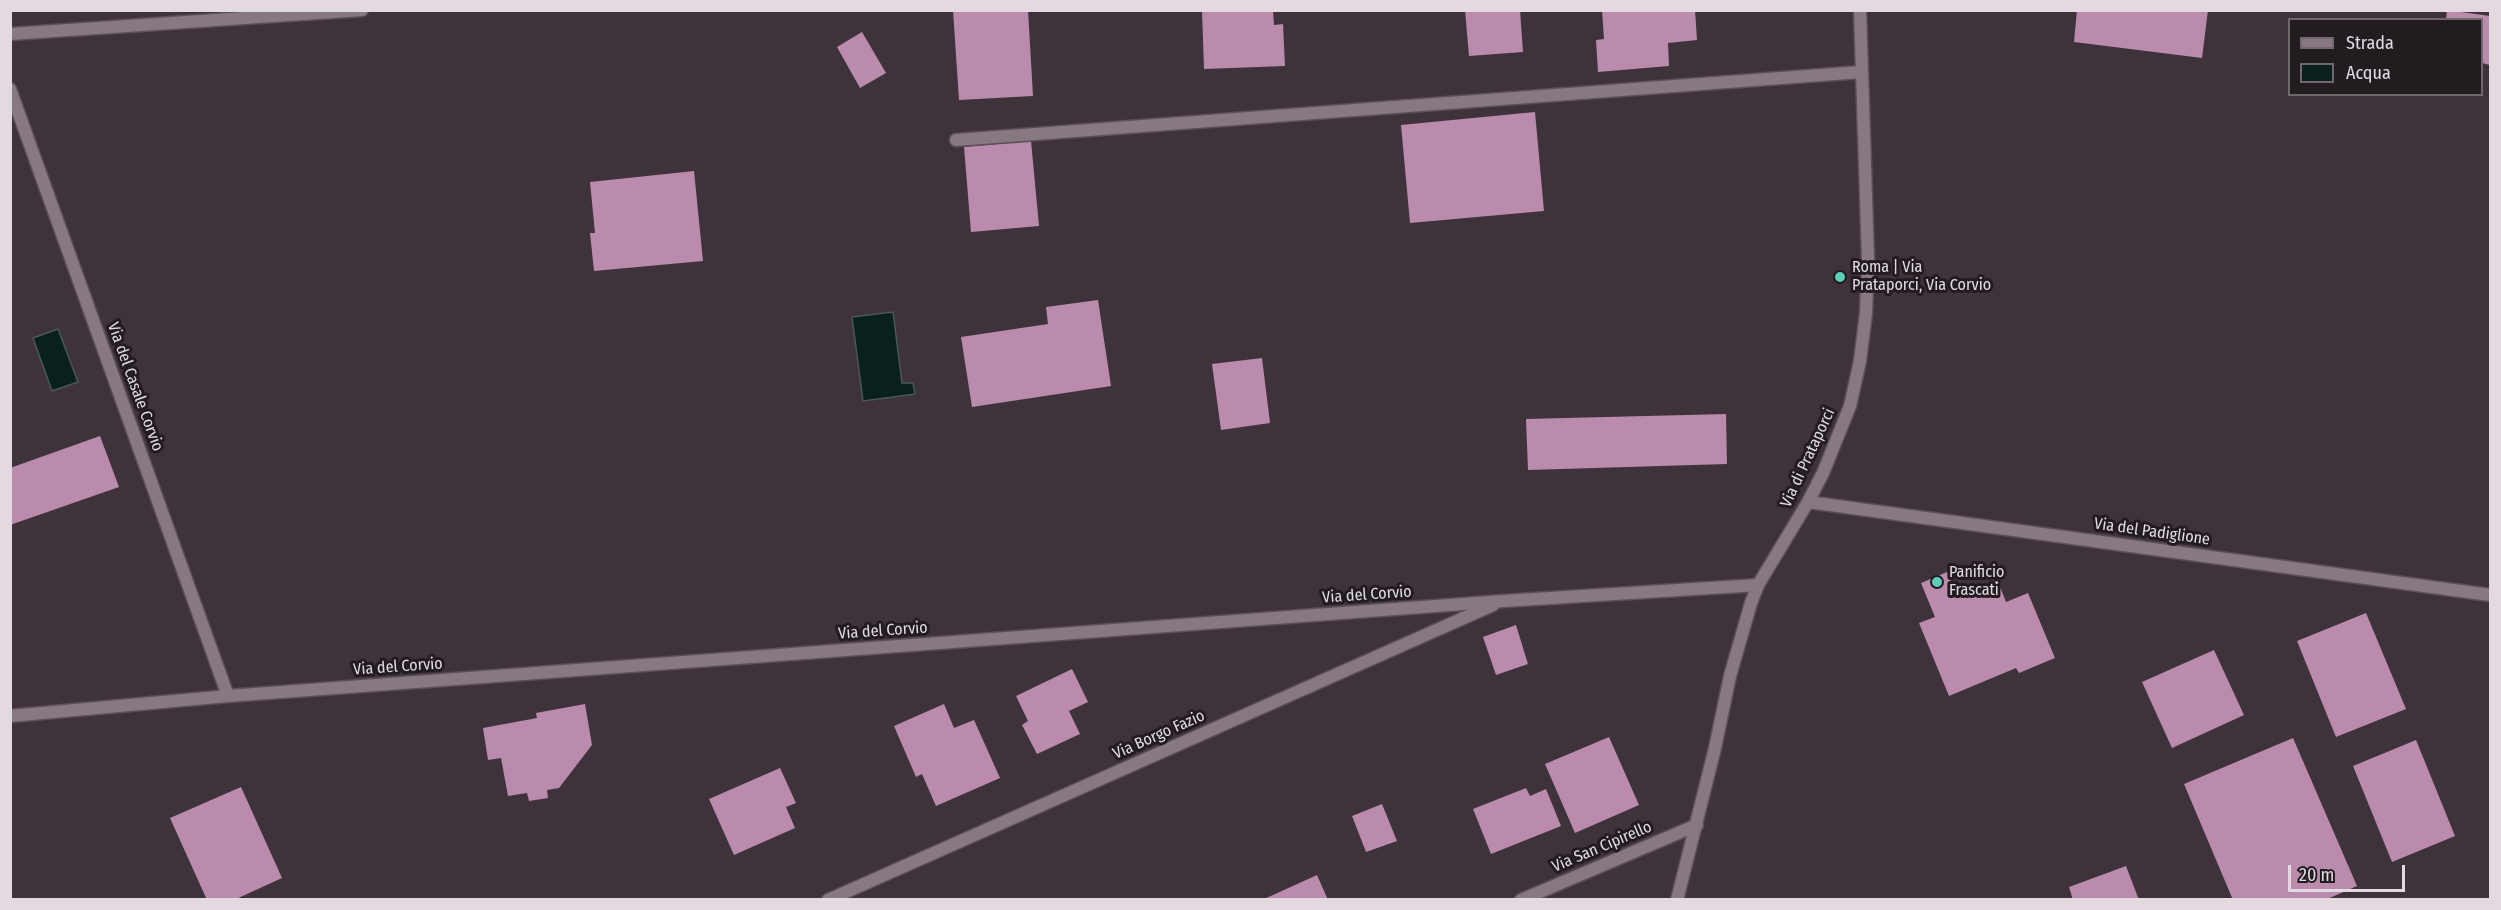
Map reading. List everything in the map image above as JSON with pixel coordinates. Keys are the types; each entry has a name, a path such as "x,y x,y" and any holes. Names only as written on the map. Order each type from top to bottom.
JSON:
{"street":[{"path":"10,34 362,10"},
{"name":"Via di Prataporci","path":"1677,900 1697,825 1744,622 1758,585 1808,502 1831,454 1850,406 1863,342 1868,259 1860,10"},
{"path":"956,140 1862,72"},
{"name":"Via del Casale Corvio","path":"10,89 228,696"},
{"name":"Via del Padiglione","path":"1808,502 2490,595"},
{"name":"Via del Corvio","path":"10,716 228,696 1503,601 1758,585"},
{"name":"Via Borgo Fazio","path":"828,900 1503,601"},
{"name":"Via San Cipirello","path":"1521,900 1697,825"}],"water":[{"path":"893,312 902,383 913,383 915,394 863,401 852,317"},
{"path":"58,329 78,382 52,391 33,338"}],"building":[{"path":"953,10 1028,10 1033,96 959,100"},
{"path":"1202,10 1273,10 1274,25 1283,24 1285,66 1204,69"},
{"path":"1465,10 1520,10 1523,52 1469,56"},
{"path":"1602,10 1695,10 1697,40 1668,43 1669,66 1598,72 1596,40 1604,39"},
{"path":"2077,10 2208,10 2202,58 2074,42"},
{"path":"2447,10 2490,16 2490,65 2483,63 2483,18 2446,18"},
{"path":"862,32 886,73 860,88 837,47"},
{"path":"1535,112 1544,211 1410,223 1401,125"},
{"path":"1031,141 1039,226 971,232 964,147"},
{"path":"694,171 703,261 594,271 590,233 595,233 590,182"},
{"path":"1098,300 1111,386 972,407 961,337 1048,324 1046,307"},
{"path":"1262,358 1270,423 1221,430 1212,364"},
{"path":"1726,414 1727,464 1528,470 1526,419"},
{"path":"100,436 119,487 10,525 10,468"},
{"path":"1947,572 1957,596 1997,579 2006,602 2028,593 2055,658 2019,673 2016,668 1949,696 1919,623 1935,617 1921,583"},
{"path":"2366,613 2406,709 2336,737 2297,641"},
{"path":"1516,625 1528,664 1496,675 1483,637"},
{"path":"2214,650 2244,715 2172,748 2142,682"},
{"path":"1072,669 1088,702 1069,711 1080,734 1037,754 1022,725 1028,721 1016,696"},
{"path":"585,704 592,745 559,788 547,790 548,798 529,801 527,793 508,796 501,758 488,760 483,728 537,718 536,713"},
{"path":"944,704 954,728 974,720 1000,778 936,806 922,774 916,777 894,726"},
{"path":"1609,737 1639,805 1575,833 1545,764"},
{"path":"2293,738 2357,886 2325,900 2233,900 2184,784"},
{"path":"2416,740 2455,836 2392,862 2353,766"},
{"path":"780,768 796,803 786,807 795,828 734,855 709,799"},
{"path":"241,787 282,878 234,900 207,900 170,818"},
{"path":"1526,788 1530,796 1546,789 1561,826 1491,854 1473,809"},
{"path":"1382,804 1397,841 1366,852 1352,816"},
{"path":"2126,866 2139,900 2073,900 2069,887"},
{"path":"1317,875 1328,900 1262,900"}],"place":[{"name":"Roma | Via Prataporci, Via Corvio","path":"1840,277"},
{"name":"Panificio Frascati","path":"1937,582"}]}
